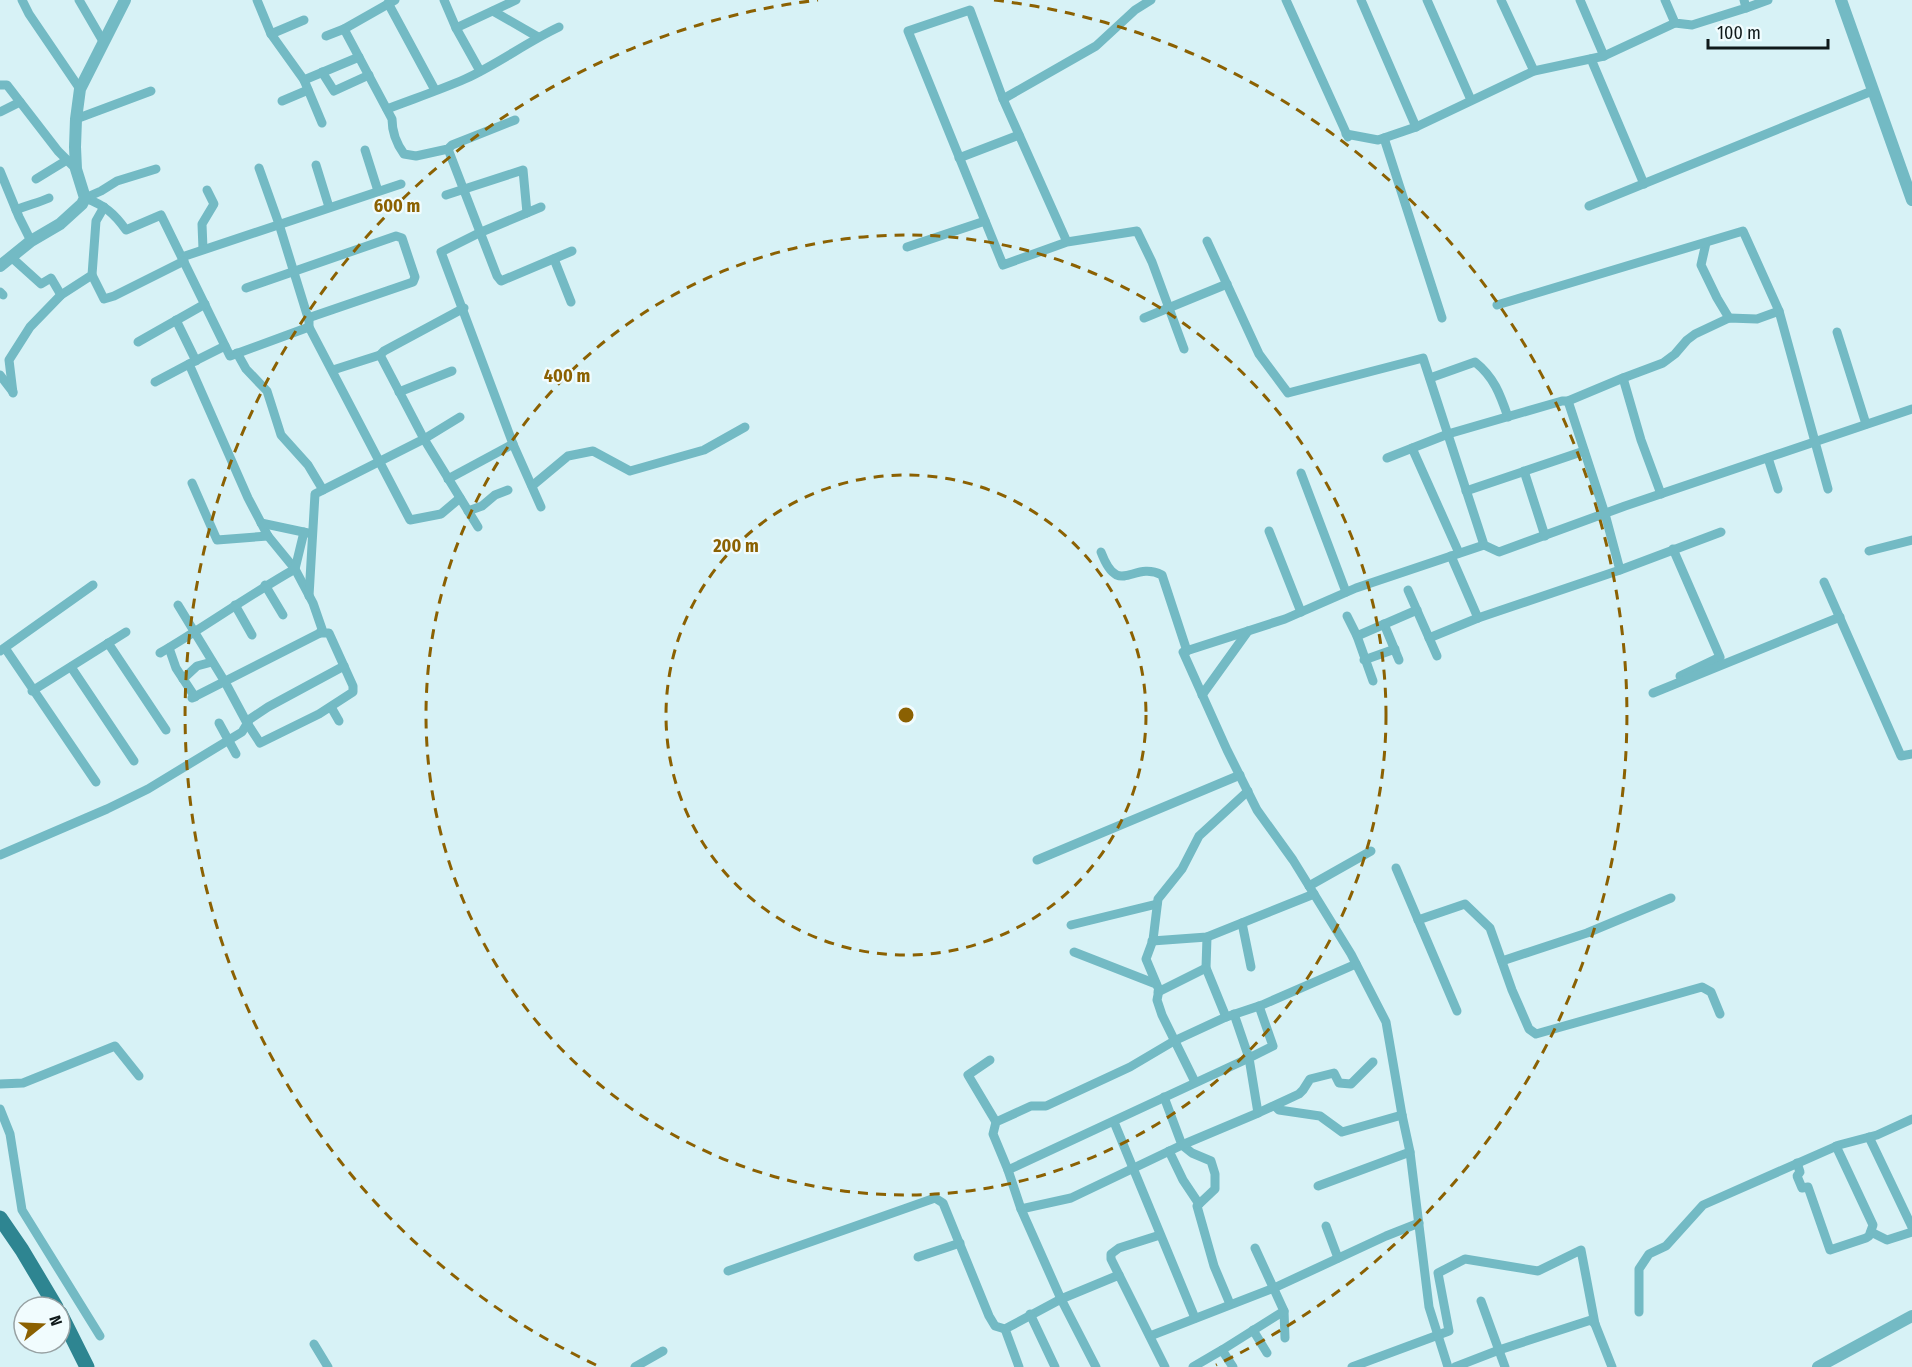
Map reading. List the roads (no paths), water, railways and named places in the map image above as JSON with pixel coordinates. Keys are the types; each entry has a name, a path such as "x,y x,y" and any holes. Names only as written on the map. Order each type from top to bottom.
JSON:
{"main road":[{"path":"0,1218 49,1295"},
{"path":"72,1337 87,1367"}],"street":[{"path":"22,0 80,89"},
{"path":"79,0 104,43"},
{"path":"72,165 80,89 124,0"},
{"path":"257,0 271,34 304,80 322,123"},
{"path":"444,0 456,28 480,71"},
{"path":"456,28 516,0"},
{"path":"1004,99 1096,46 1135,10 1151,0"},
{"path":"1286,0 1348,138 1378,140 1416,127 1534,71 1604,56 1676,23 1692,25 1745,4 1768,0"},
{"path":"1361,0 1416,127"},
{"path":"1427,0 1471,100"},
{"path":"1580,0 1604,56"},
{"path":"1665,0 1676,23"},
{"path":"1841,0 1912,200"},
{"path":"1504,1 1534,71"},
{"path":"326,36 344,29 391,2 435,90"},
{"path":"1067,242 1019,135 970,10 908,31 1003,266 1067,242 1137,231 1170,307 1184,350"},
{"path":"493,11 538,37"},
{"path":"271,34 304,20"},
{"path":"387,109 465,79 559,27"},
{"path":"344,29 392,118 392,128 398,146 404,154 416,156 448,149 452,145 515,120"},
{"path":"304,80 359,57"},
{"path":"1591,59 1644,184"},
{"path":"322,72 334,91 369,75"},
{"path":"0,85 7,85 58,151 72,165 85,198 114,213 126,230 161,214 230,356 308,322 413,282 415,278 402,238 396,236 246,288"},
{"path":"282,101 308,90"},
{"path":"76,119 151,91"},
{"path":"1589,206 1872,91"},
{"path":"0,112 20,102"},
{"path":"959,158 1019,135"},
{"path":"1384,138 1442,318"},
{"path":"448,149 496,276 501,281 572,251"},
{"path":"365,150 378,191"},
{"path":"36,179 72,165"},
{"path":"316,165 329,207"},
{"path":"259,168 294,271 308,322 411,520 441,514 460,498"},
{"path":"0,266 31,241 60,224 82,204 85,198 117,181 156,169"},
{"path":"446,195 523,170 527,213"},
{"path":"0,171 31,241"},
{"path":"104,207 96,221 92,275 104,299 114,296 202,249 401,184"},
{"path":"202,249 202,224 214,204 207,190"},
{"path":"16,210 49,198"},
{"path":"541,207 441,252 464,308 513,444 541,507"},
{"path":"907,247 985,221"},
{"path":"1497,304 1743,231 1779,311 1828,489"},
{"path":"1207,241 1259,354 1288,393 1423,358 1484,545"},
{"path":"1706,243 1701,265 1717,298 1730,318"},
{"path":"11,257 41,284 51,278 62,295"},
{"path":"554,259 571,302"},
{"path":"0,375 13,393 9,360 30,327 62,295 92,275"},
{"path":"1144,318 1227,284"},
{"path":"138,342 205,304"},
{"path":"333,370 380,355 464,308"},
{"path":"1387,458 1448,434 1562,400 1568,401 1663,363 1695,334 1730,318 1757,319 1779,311"},
{"path":"176,320 261,523 268,536 295,569 322,629 320,633"},
{"path":"1837,332 1866,424"},
{"path":"155,382 225,346"},
{"path":"237,353 246,369 267,391 281,435 308,465 322,490"},
{"path":"380,355 424,438 478,527"},
{"path":"1430,378 1475,362 1486,371 1500,393 1508,417"},
{"path":"399,392 452,371"},
{"path":"1623,378 1641,440 1661,494"},
{"path":"1568,401 1605,514 1620,570"},
{"path":"1448,1367 1429,1308 1410,1152 1386,1022 1356,964 1293,860 1257,810 1183,652 1301,612 1346,592 1455,554 1484,545 1499,552 1661,494 1912,409"},
{"path":"178,605 194,633 225,682 260,743 331,707 353,692 353,686 328,633 320,633 225,682 193,697 164,650 194,633 265,585 295,569 308,533 315,494 380,462 460,417"},
{"path":"532,486 568,456 593,452 630,471 704,450 745,427"},
{"path":"448,479 513,444"},
{"path":"1412,448 1478,618"},
{"path":"1466,491 1584,451"},
{"path":"1768,458 1778,489"},
{"path":"1524,471 1545,536"},
{"path":"1300,473 1346,592"},
{"path":"192,483 217,540 268,536"},
{"path":"468,511 482,506 495,495 508,490"},
{"path":"261,523 308,533"},
{"path":"276,546 285,528"},
{"path":"1269,531 1301,612"},
{"path":"1429,638 1478,618 1620,570 1721,532"},
{"path":"308,533 309,596"},
{"path":"1869,551 1912,540"},
{"path":"1666,683 1720,657 1674,549"},
{"path":"1101,552 1112,574 1122,576 1152,571 1162,575 1187,651"},
{"path":"1824,582 1901,756 1912,754"},
{"path":"93,585 2,650 96,782"},
{"path":"265,585 283,615"},
{"path":"1408,590 1437,656"},
{"path":"235,605 252,635"},
{"path":"1357,636 1417,610"},
{"path":"1347,616 1357,636 1373,681"},
{"path":"1653,693 1839,617"},
{"path":"1384,624 1399,660"},
{"path":"1202,695 1248,631"},
{"path":"32,691 126,632"},
{"path":"108,643 166,730"},
{"path":"1364,660 1395,649"},
{"path":"183,679 197,666 212,662"},
{"path":"70,666 134,760"},
{"path":"0,855 148,789 242,732 250,719 268,707 344,666"},
{"path":"331,707 339,721"},
{"path":"219,723 236,754"},
{"path":"1037,860 1240,775"},
{"path":"1195,1082 1159,1007 1157,988 1146,959 1152,941 1158,898 1182,869 1199,836 1248,791"},
{"path":"1152,941 1207,937 1311,890 1371,851"},
{"path":"1396,868 1457,1011"},
{"path":"1502,961 1587,933 1671,898"},
{"path":"1071,925 1157,903"},
{"path":"1418,920 1465,904 1490,928 1512,990 1529,1029 1536,1034 1702,987 1711,992 1720,1014"},
{"path":"1242,922 1251,967"},
{"path":"1207,937 1206,968 1249,1058 1258,1113"},
{"path":"1074,952 1157,988 1206,968"},
{"path":"996,1122 1031,1106 1046,1106 1130,1067 1174,1041 1230,1015 1259,1006 1356,964"},
{"path":"1008,1170 1273,1046 1259,1006"},
{"path":"0,1083 23,1083 115,1046 139,1076"},
{"path":"990,1060 968,1074 996,1122 993,1134 1021,1209 1061,1299 1096,1367"},
{"path":"1021,1209 1071,1198 1169,1150 1275,1106 1299,1094 1310,1079 1334,1073 1340,1083 1350,1084 1373,1062"},
{"path":"1164,1097 1182,1145 1192,1153 1211,1161 1215,1174 1215,1189 1197,1206 1214,1266 1230,1304"},
{"path":"1275,1106 1279,1110 1320,1116 1342,1132 1402,1116"},
{"path":"0,1109 10,1134 22,1210 100,1336"},
{"path":"1114,1122 1195,1317"},
{"path":"1638,1312 1639,1269 1649,1254 1666,1246 1703,1205 1836,1146 1911,1123"},
{"path":"1869,1137 1912,1229 1887,1240 1871,1232"},
{"path":"1797,1163 1800,1172 1797,1176 1798,1182 1802,1188 1808,1187 1830,1250 1866,1238 1873,1225 1836,1146"},
{"path":"1169,1150 1183,1180 1199,1204"},
{"path":"1318,1186 1410,1152"},
{"path":"728,1271 935,1198 943,1203 995,1326 1005,1329 1061,1299 1119,1275"},
{"path":"1150,1336 1274,1288 1419,1223"},
{"path":"1326,1226 1338,1258"},
{"path":"1160,1235 1119,1248 1111,1254 1111,1259 1166,1367"},
{"path":"918,1257 960,1243"},
{"path":"1255,1248 1284,1311 1285,1338"},
{"path":"1353,1367 1449,1331 1438,1273 1465,1259 1538,1271 1581,1250 1595,1324 1612,1367"},
{"path":"1481,1301 1505,1367"},
{"path":"1193,1367 1284,1311"},
{"path":"1030,1314 1055,1367"},
{"path":"1818,1367 1912,1316"},
{"path":"1455,1367 1584,1321 1591,1320 1595,1324"},
{"path":"1005,1329 1019,1367"},
{"path":"1253,1330 1267,1353"},
{"path":"314,1344 328,1367"},
{"path":"1222,1350 1233,1367"},
{"path":"635,1367 663,1351"}]}
